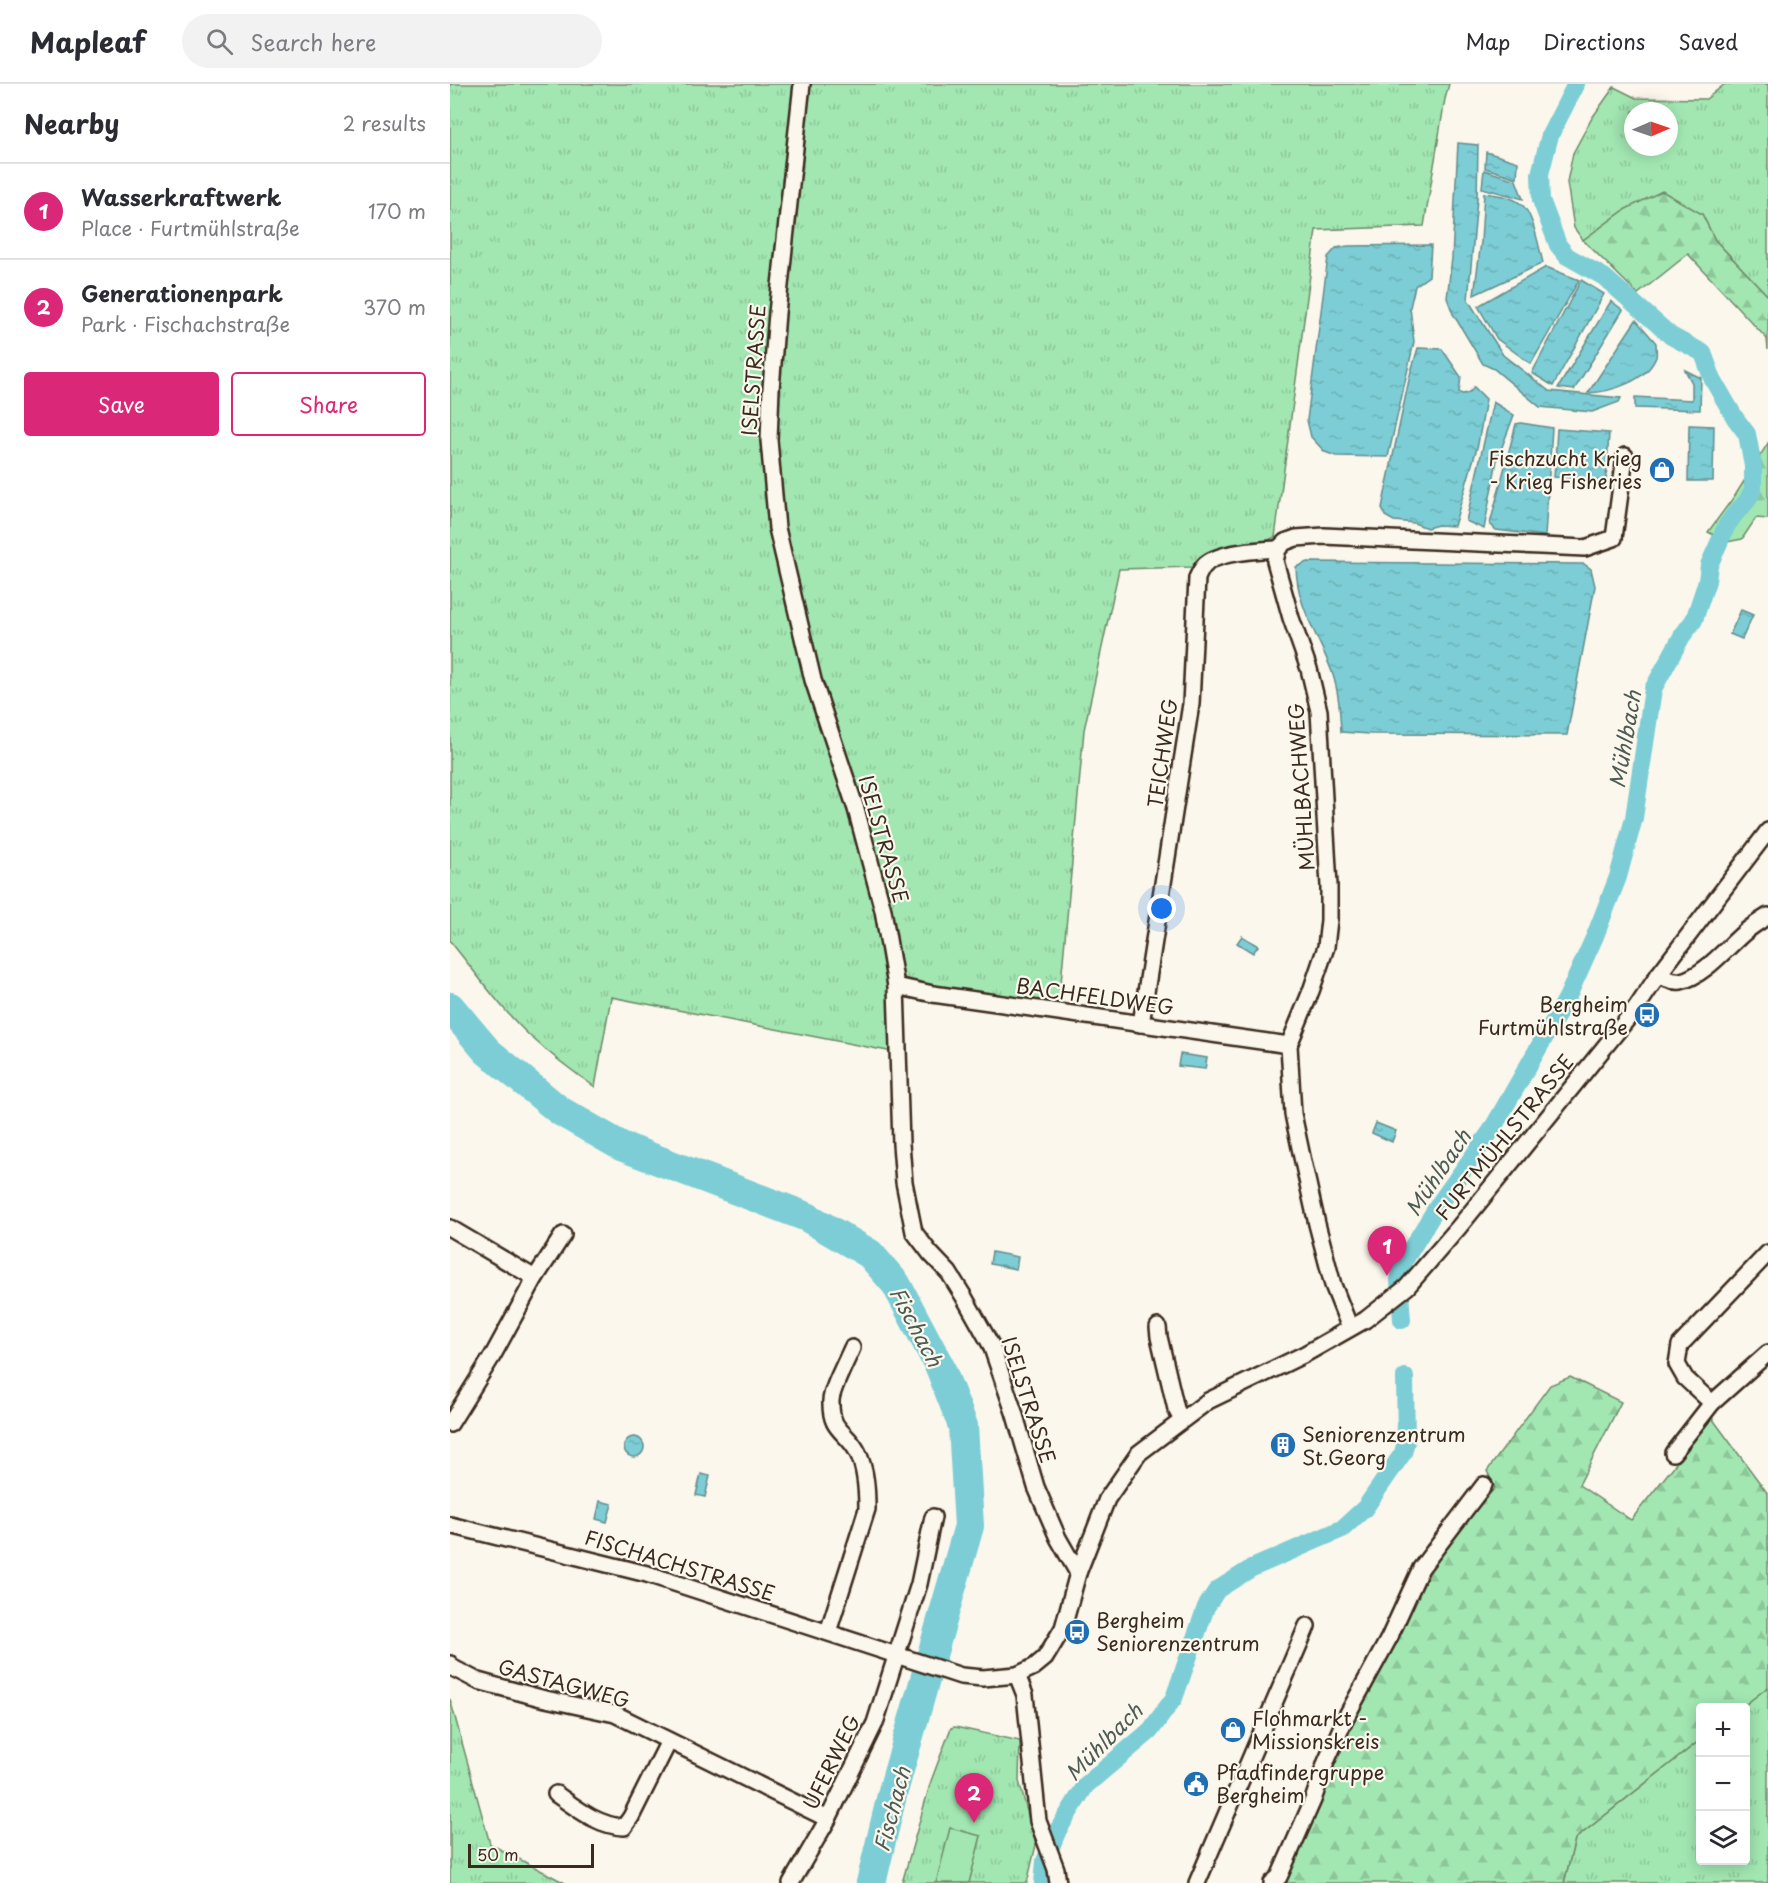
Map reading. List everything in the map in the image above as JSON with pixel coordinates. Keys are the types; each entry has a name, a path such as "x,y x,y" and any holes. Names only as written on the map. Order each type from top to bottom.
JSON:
{"street":[{"name":"ISELSTRASSE","path":"802,84 771,389 769,440 777,528 810,669 876,878 896,986 901,1144 904,1182 914,1232 949,1273 991,1345 1036,1487 1058,1538 1078,1574"},
{"path":"1278,549 1285,542 1296,538 1324,536 1585,548 1614,538 1625,456"},
{"name":"TEICHWEG","path":"1141,1024 1191,704 1197,578 1205,564 1216,558 1247,550 1278,549"},
{"name":"MÜHLBACHWEG","path":"1278,549 1275,561 1291,618 1309,669 1319,711 1329,886 1326,947 1289,1044 1293,1114 1333,1285 1350,1328"},
{"name":"FURTMÜHLSTRASSE","path":"1017,1675 1034,1668 1045,1658 1063,1628 1078,1574 1107,1499 1138,1453 1208,1401 1305,1354 1386,1305 1407,1287 1459,1227 1630,1016 1659,974 1768,831"},
{"path":"1659,974 1667,980 1680,981 1693,975 1768,916"},
{"name":"BACHFELDWEG","path":"896,986 933,994 1289,1044"},
{"path":"450,1228 535,1278"},
{"path":"450,1424 563,1234"},
{"path":"1712,1403 1685,1378 1677,1364 1680,1345 1768,1253"},
{"path":"1158,1327 1176,1409 1182,1420"},
{"path":"828,1632 867,1509 863,1464 857,1450 833,1423 831,1399 852,1348"},
{"path":"1673,1453 1712,1403 1768,1353"},
{"path":"1272,1883 1279,1877 1346,1717 1389,1638 1421,1568 1484,1485"},
{"path":"896,1654 919,1584 933,1517"},
{"name":"FISCHACHSTRASSE","path":"450,1525 647,1574 961,1676 983,1678 1017,1675"},
{"path":"1197,1883 1307,1626"},
{"name":"UFERWEG","path":"791,1883 828,1819 875,1723 896,1654"},
{"name":"GASTAGWEG","path":"450,1664 453,1668 478,1681 615,1714 828,1819"},
{"path":"1017,1675 1025,1695 1036,1811 1057,1876"},
{"path":"556,1794 583,1813 608,1825 624,1827 669,1741"}],"green space":[{"path":"450,84 1449,84 1424,226 1316,230 1275,537 1253,547 1216,551 1199,558 1192,567 1119,569 1084,730 1059,1005 888,978 893,1052 611,997 595,1087 554,1056 519,1025 450,941"},
{"path":"1725,84 1768,84 1768,296 1715,240 1702,214 1626,209 1583,240 1574,228 1567,182 1573,153 1592,118 1614,87 1636,98 1706,99"},
{"path":"1662,191 1702,214 1715,240 1768,296 1768,350 1767,339 1688,254 1638,294 1583,240 1626,209"},
{"path":"1768,443 1768,519 1756,518 1742,539 1727,542 1708,532 1736,494"},
{"path":"1570,1377 1621,1402 1579,1485 1631,1520 1712,1418 1768,1494 1768,1687 1747,1703 1696,1703 1696,1743 1575,1839 1564,1883 1280,1883 1305,1839 1345,1726 1424,1570 1495,1488 1487,1471 1550,1385"},
{"path":"1768,1687 1768,1883 1564,1883 1575,1839 1696,1743 1696,1865 1750,1865 1750,1703 1747,1703"},
{"path":"450,1699 490,1844 565,1883 450,1883"},
{"path":"951,1728 1020,1741 1019,1781 1036,1845 1027,1883 902,1883 931,1781"},
{"path":"950,1828 981,1836 969,1883 936,1883"}],"water":[{"path":"1458,143 1478,145 1477,199 1468,300 1503,355 1549,391 1621,398 1619,402 1592,412 1540,407 1494,369 1483,364 1453,314 1447,298 1452,258"},
{"path":"1486,152 1518,162 1517,178 1485,168"},
{"path":"1484,170 1516,180 1523,199 1482,188"},
{"path":"1484,193 1513,199 1525,208 1535,231 1543,263 1474,295 1481,242"},
{"path":"1431,245 1429,276 1415,286 1410,307 1414,342 1388,457 1336,456 1325,452 1311,437 1307,420 1328,257 1336,248 1348,246"},
{"path":"1546,267 1579,280 1531,364 1497,339 1478,306"},
{"path":"1581,280 1604,294 1553,386 1532,373"},
{"path":"1611,301 1623,310 1574,390 1558,388"},
{"path":"1636,320 1656,343 1656,357 1651,365 1645,373 1627,384 1588,393"},
{"path":"1418,348 1442,349 1461,377 1459,392 1468,393 1474,387 1486,399 1478,444 1454,526 1438,525 1427,528 1414,523 1394,521 1385,516 1382,508 1410,375"},
{"path":"1685,370 1701,378 1700,410 1635,408 1635,397 1692,400 1692,383"},
{"path":"1493,402 1514,415 1497,460 1484,529 1466,521"},
{"path":"1516,424 1552,428 1545,536 1496,530 1490,524"},
{"path":"1689,425 1714,426 1713,481 1688,481"},
{"path":"1557,429 1609,433 1606,481 1554,477"},
{"path":"1307,562 1584,564 1591,569 1595,586 1567,735 1341,732 1339,702 1334,680 1304,609 1297,582 1296,567"},
{"path":"1741,610 1753,615 1742,639 1730,634"},
{"path":"1242,936 1258,946 1253,953 1237,943"},
{"path":"1180,1054 1207,1058 1205,1069 1178,1066"},
{"path":"1376,1123 1396,1131 1392,1142 1372,1133"},
{"path":"992,1252 1018,1257 1016,1269 990,1264"},
{"path":"634,1437 641,1440 644,1447 641,1454 634,1457 627,1454 624,1447 627,1440"},
{"path":"701,1474 710,1476 705,1497 696,1495"},
{"path":"600,1501 612,1504 607,1522 596,1519"}],"waterway":[{"name":"Mühlbach","path":"1402,1320 1399,1280 1402,1264 1439,1204 1491,1131 1567,998 1595,936 1618,877 1634,818 1653,689 1682,636 1694,620 1707,581 1709,565 1727,525 1747,501 1753,489 1753,466 1747,434 1713,380 1703,353 1671,336 1604,277 1567,256 1558,245 1541,200 1540,174 1550,135 1576,84"},
{"name":"Fischach","path":"450,1007 487,1051 560,1111 621,1146 807,1217 870,1254 896,1284 940,1367 963,1426 969,1526 893,1791 871,1883"},
{"name":"Mühlbach","path":"1043,1883 1045,1861 1058,1830 1086,1785 1150,1731 1174,1698 1206,1607 1217,1590 1252,1568 1342,1529 1365,1508 1403,1453 1406,1441 1405,1377"}],"place":[{"name":"Fischzucht Krieg - Krieg Fisheries","path":"1662,470"},
{"name":"Bergheim Furtmühlstraße","path":"1647,1015"},
{"name":"Wasserkraftwerk","path":"1387,1276"},
{"name":"Seniorenzentrum St.Georg","path":"1283,1445"},
{"name":"Bergheim Seniorenzentrum","path":"1077,1632"},
{"name":"Flohmarkt - Missionskreis","path":"1233,1730"},
{"name":"Pfadfindergruppe Bergheim","path":"1196,1784"},
{"name":"Generationenpark","path":"974,1823"}]}
